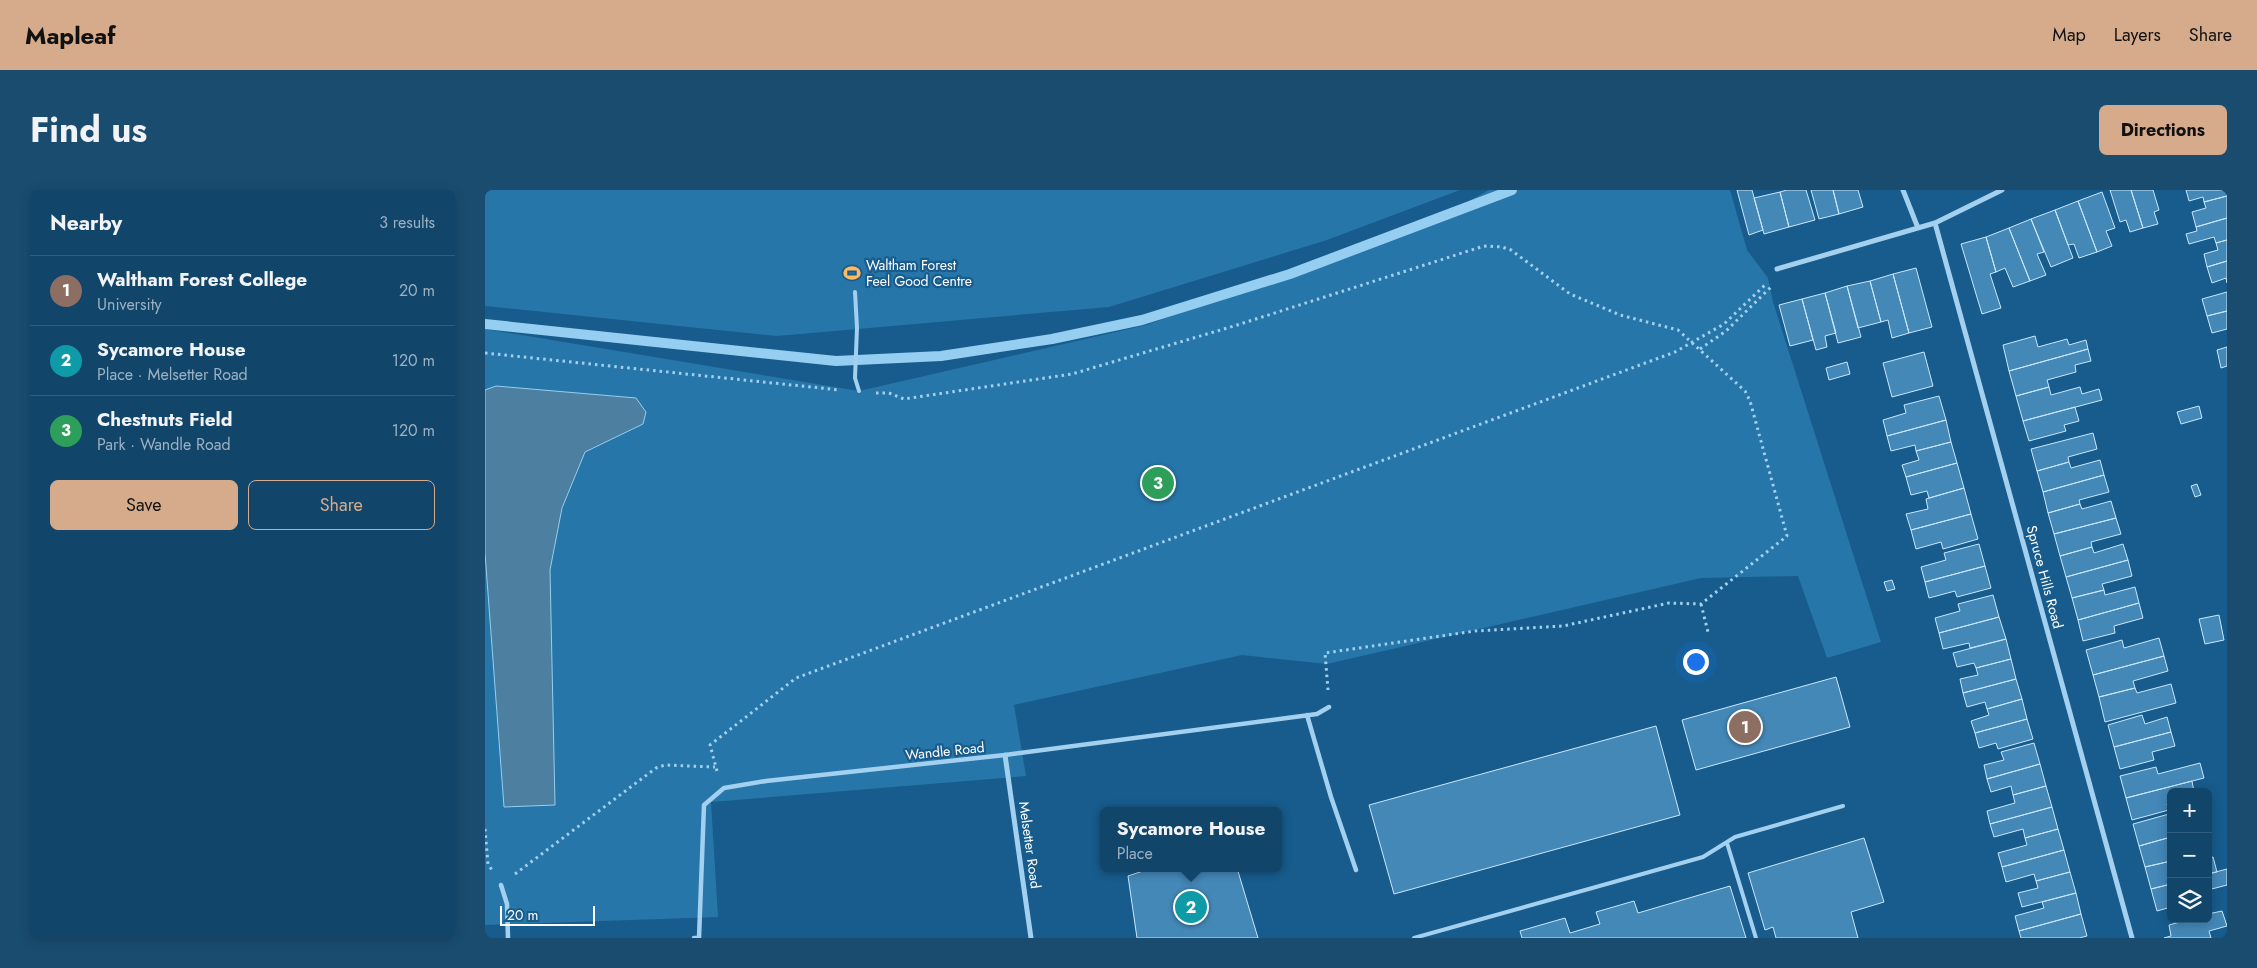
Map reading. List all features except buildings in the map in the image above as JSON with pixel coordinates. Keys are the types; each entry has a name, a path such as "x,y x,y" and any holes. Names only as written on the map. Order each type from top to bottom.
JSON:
{"street":[{"path":"1903,190 1918,228"},
{"path":"1777,269 1918,228 1935,222 2002,190"},
{"name":"Spruce Hills Road","path":"1935,222 2132,938"},
{"name":"Wandle Road","path":"694,938 699,938 702,915 704,804 724,788 766,781 1005,756 1317,714 1329,707"},
{"path":"1307,715 1331,797 1356,870"},
{"name":"Melsetter Road","path":"1005,756 1031,938"},
{"path":"501,885 507,904 508,938"}],"lane":[{"path":"855,292 857,328 855,378 859,391"},
{"path":"1413,938 1703,857 1735,837 1843,806"},
{"path":"1727,842 1755,938"}],"path":[{"path":"485,353 771,384 889,394 904,399 1072,374 1234,326 1484,246 1502,247 1511,250 1570,294 1620,315 1677,330 1745,391 1751,401 1787,536 1701,604 1669,604 1563,626 1475,631 1325,653 1329,707"},
{"path":"501,885 656,768 665,765 715,767 710,745 796,678 1675,352 1723,324 1769,281 1777,269"},
{"path":"1700,349 1727,331 1771,289"},
{"path":"1701,604 1708,632"},
{"path":"485,829 488,864"}],"shaded area":[{"name":"Waltham Forest Feel Good Centre","path":"485,190 1460,190 1327,240 1109,307 777,336 485,306"},
{"path":"1489,190 1730,190 1747,250 1768,278 1773,302 1881,642 1827,658 1798,576 1701,578 1327,664 1242,655 1014,705 1026,776 711,802 718,917 485,925 485,329 859,391 1146,325 1420,228"},
{"path":"496,386 636,398 646,412 643,424 585,452 562,508 550,570 555,805 504,807 485,553 485,390"}],"waterway":[{"path":"485,324 836,361 941,356 1052,339 1142,320 1290,274 1512,190"}],"place":[{"name":"Waltham Forest Feel Good Centre","path":"852,273"},
{"name":"Chestnuts Field","path":"1158,483"},
{"name":"Waltham Forest College","path":"1745,727"},
{"name":"Sycamore House","path":"1191,907"}]}
